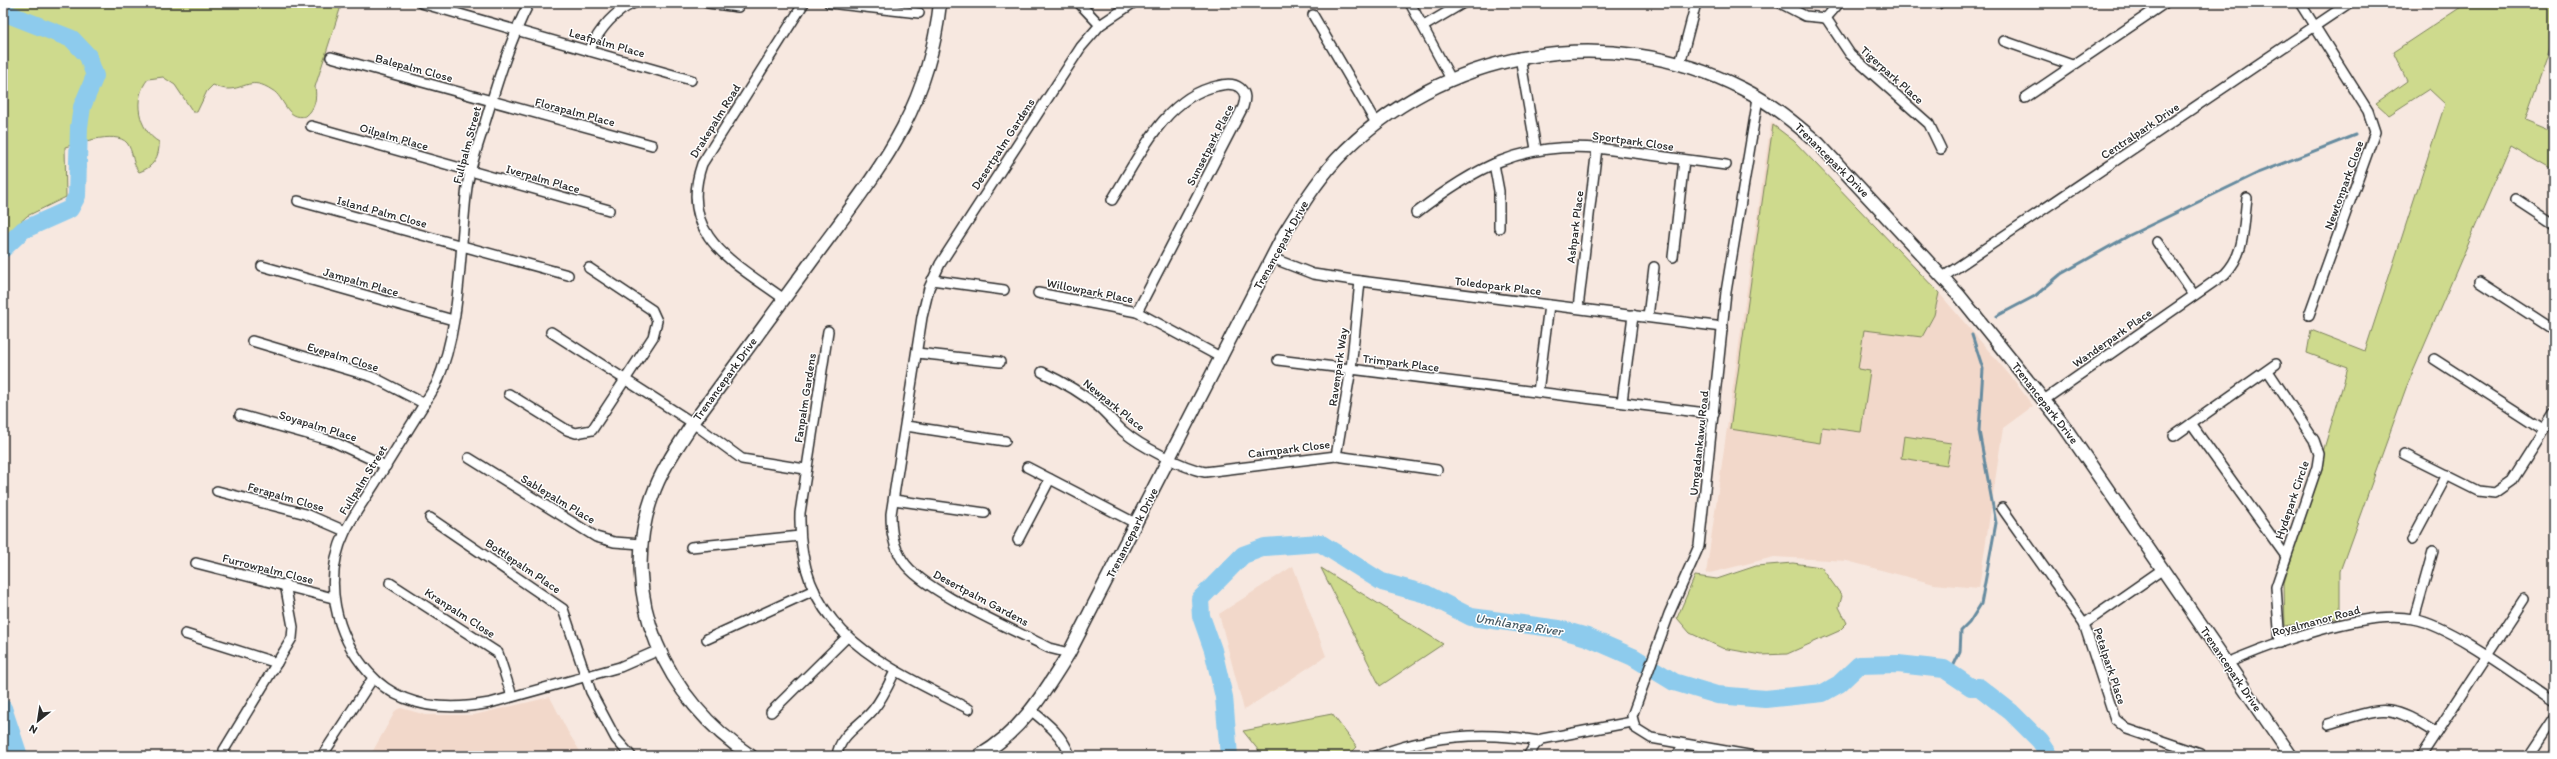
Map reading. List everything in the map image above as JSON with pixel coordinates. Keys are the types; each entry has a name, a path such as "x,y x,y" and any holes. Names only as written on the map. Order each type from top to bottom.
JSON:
{"street":[{"name":"Leafpalm Place","path":"421,3 691,80"},
{"name":"Fullpalm Street","path":"529,3 516,30 470,171 450,348 444,368 424,404 345,531 336,560 333,598 345,639 373,678 402,697 437,707 468,707 512,696 620,666 659,650"},
{"path":"589,51 594,40 610,19 623,7 634,3"},
{"path":"708,3 738,6"},
{"name":"Drakepalm Road","path":"784,299 716,247 703,228 696,213 696,179 702,164 804,3"},
{"path":"829,3 919,13"},
{"name":"Trenancepark Drive","path":"751,756 726,739 701,716 676,682 659,650 648,619 641,544 652,496 671,456 693,423 877,173 904,128 919,97 928,68 940,3"},
{"path":"1079,3 1100,25"},
{"name":"Desertpalm Gardens","path":"1069,653 1049,648 936,589 917,576 903,561 893,538 891,514 922,317 932,280 940,264 1081,47 1100,25 1133,3"},
{"path":"1410,3 1424,26 1451,79"},
{"path":"1424,26 1464,3"},
{"path":"1680,64 1696,3"},
{"path":"1780,3 1805,16 1826,18 1839,3"},
{"path":"2025,98 2164,3"},
{"name":"Newtonpark Close","path":"2300,3 2316,25 2368,111 2375,132 2309,315"},
{"name":"Centralpark Drive","path":"1943,277 2349,3"},
{"path":"1313,15 1376,123"},
{"name":"Tigerpark Place","path":"1826,18 1850,54 1929,124 1941,149"},
{"path":"2004,41 2072,65"},
{"name":"Trenancepark Drive","path":"980,756 1001,742 1032,711 1069,653 1137,524 1272,258 1298,212 1324,175 1345,151 1376,123 1415,96 1451,79 1520,57 1590,51 1631,54 1680,64 1715,76 1758,98 1796,124 1819,144 1943,277 2044,400 2163,569 2291,756"},
{"name":"Balepalm Close","path":"331,57 492,101"},
{"path":"1520,57 1536,149"},
{"name":"Sunsetpark Place","path":"1112,200 1157,129 1179,104 1210,87 1222,85 1237,86 1244,92 1246,100 1243,108 1137,312"},
{"name":"Umgadankawu Road","path":"1632,722 1634,709 1654,659 1669,614 1698,546 1723,327 1758,98"},
{"name":"Florapalm Place","path":"492,101 652,145"},
{"name":"Oilpalm Place","path":"311,126 470,171"},
{"name":"Sportpark Close","path":"1416,213 1464,178 1479,169 1536,149 1576,146 1726,165"},
{"name":"Ashpark Place","path":"1578,308 1597,148"},
{"path":"1673,256 1684,160"},
{"path":"1494,164 1499,192 1499,228"},
{"name":"Iverpalm Place","path":"470,171 609,210"},
{"name":"Wanderpark Place","path":"2044,400 2224,274 2236,263 2240,250 2247,198"},
{"path":"2516,199 2554,224"},
{"name":"Island Palm Close","path":"298,202 568,275"},
{"path":"2157,242 2194,295"},
{"name":"Toledopark Place","path":"1272,258 1313,274 1723,327"},
{"name":"Jampalm Place","path":"262,266 453,320"},
{"path":"1648,317 1654,267"},
{"path":"509,394 567,430 584,433 592,430 653,337 657,328 655,315 646,305 589,268"},
{"path":"932,280 1004,290"},
{"name":"Ravenpark Way","path":"1336,456 1351,369 1360,281"},
{"path":"2480,282 2554,330"},
{"name":"Willowpark Place","path":"1038,293 1137,312 1222,358"},
{"path":"1538,392 1549,304"},
{"path":"1622,402 1633,315"},
{"name":"Fanpalm Gardens","path":"828,331 801,497 800,536 805,564 814,590 834,622 847,637 863,651 895,671 969,709"},
{"path":"551,332 693,423 742,459 805,469"},
{"name":"Evepalm Close","path":"252,341 373,377 424,404"},
{"path":"917,353 1000,362"},
{"path":"2434,358 2544,430"},
{"name":"Trimpark Place","path":"1278,360 1714,414"},
{"path":"2174,436 2276,364"},
{"name":"Hydepark Circle","path":"2268,371 2314,440 2319,454 2317,467 2285,555 2276,593 2280,643"},
{"name":"Newpark Place","path":"1042,372 1070,386 1099,408 1124,432 1170,459"},
{"name":"Soyapalm Place","path":"240,415 332,441 386,466"},
{"path":"2404,454 2484,493 2500,491 2512,481 2554,415"},
{"name":"Hydepark Circle","path":"2192,424 2285,555"},
{"path":"906,426 1005,441"},
{"name":"Cairnpark Close","path":"1170,459 1195,470 1205,472 1336,456 1437,470"},
{"name":"Sablepalm Place","path":"469,458 596,537 614,542 641,544"},
{"path":"1027,467 1137,524"},
{"path":"2412,540 2447,475"},
{"path":"1018,540 1050,479"},
{"name":"Ferapalm Close","path":"217,490 306,514 345,531"},
{"path":"894,500 985,513"},
{"name":"Petalpark Place","path":"2002,508 2084,624 2115,718 2127,729 2200,754"},
{"name":"Bottlepalm Place","path":"430,518 563,609 591,692 616,739 631,756"},
{"path":"691,547 800,536"},
{"path":"2414,619 2433,551"},
{"name":"Furrowpalm Close","path":"196,563 285,584 333,598"},
{"name":"Petalpark Place","path":"2084,624 2163,569"},
{"name":"Kranpalm Close","path":"390,583 498,654 512,696"},
{"path":"224,750 287,649 293,627 285,584"},
{"path":"707,639 814,590"},
{"path":"2421,756 2524,599"},
{"name":"Royalmanor Road","path":"2226,663 2280,643 2373,618 2414,619 2444,630 2554,701"},
{"path":"185,634 277,663"},
{"path":"771,712 847,637"},
{"path":"837,756 842,741 872,711 882,698 895,671"},
{"path":"322,756 373,678"},
{"path":"2328,724 2373,712 2390,710 2412,717 2436,733"},
{"path":"1032,711 1056,731 1063,740 1070,756"},
{"path":"2528,756 2554,717"},
{"path":"1376,756 1404,745 1450,737 1504,735 1539,740 1632,722 1641,733 1651,738 1683,745 1750,755"},
{"path":"1528,756 1539,740"},
{"path":"1677,756 1683,745"}],"shaded area":[{"path":"1771,122 1794,141 1939,293 2013,379 2033,406 2003,428 1979,588 1934,584 1847,561 1774,557 1706,574"},
{"path":"1293,566 1326,656 1244,710 1219,614"},
{"path":"550,697 568,732 583,756 370,756 396,710 401,708 426,715 474,715"}],"green space":[{"path":"3,3 342,3 315,87 315,103 306,116 299,117 294,115 286,108 276,93 259,84 248,84 228,89 213,85 207,91 197,112 193,112 175,85 163,77 148,79 140,95 139,104 142,122 146,130 159,142 155,161 148,168 139,172 135,166 129,146 125,141 118,138 100,138 65,147 66,197 27,216 3,238"},
{"path":"2467,3 2554,3 2554,37 2525,120 2554,132 2554,171 2510,146 2406,388 2340,571 2340,618 2285,626 2284,583 2348,368 2307,353 2311,330 2365,351 2445,104 2429,89 2389,115 2376,103 2407,81 2393,52"},
{"path":"1773,125 1794,141 1939,293 1934,315 1922,337 1864,330 1858,369 1870,371 1861,432 1822,427 1820,443 1730,429"},
{"path":"1904,436 1951,443 1947,465 1901,458"},
{"path":"1793,563 1821,567 1842,596 1839,607 1847,623 1839,631 1787,654 1761,655 1722,648 1690,633 1677,618 1695,576 1717,579 1756,566"},
{"path":"1321,568 1443,644 1380,686"},
{"path":"1332,714 1357,747 1348,756 1263,756 1243,731"}],"waterway":[{"name":"Umhlanga River","path":"3,12 72,39 88,56 95,76 82,107 79,127 77,196 70,209 23,230 3,249"},
{"path":"1997,316 2035,296 2061,274 2130,235 2258,173 2355,135"},
{"path":"1950,673 1960,652 1961,631 1969,623 1981,604 1996,523 1979,431 1983,369 1972,335"},
{"name":"Umhlanga River","path":"1229,756 1224,697 1213,650 1201,616 1200,599 1243,555 1265,547 1320,543 1382,582 1426,594 1471,617 1559,629 1587,637 1633,657 1674,682 1717,695 1765,699 1823,693 1839,684 1859,665 1898,664 1944,669 1971,687 1979,687 2011,712 2040,741 2050,756"},
{"name":"Umhlanga River","path":"3,708 19,756"}]}
